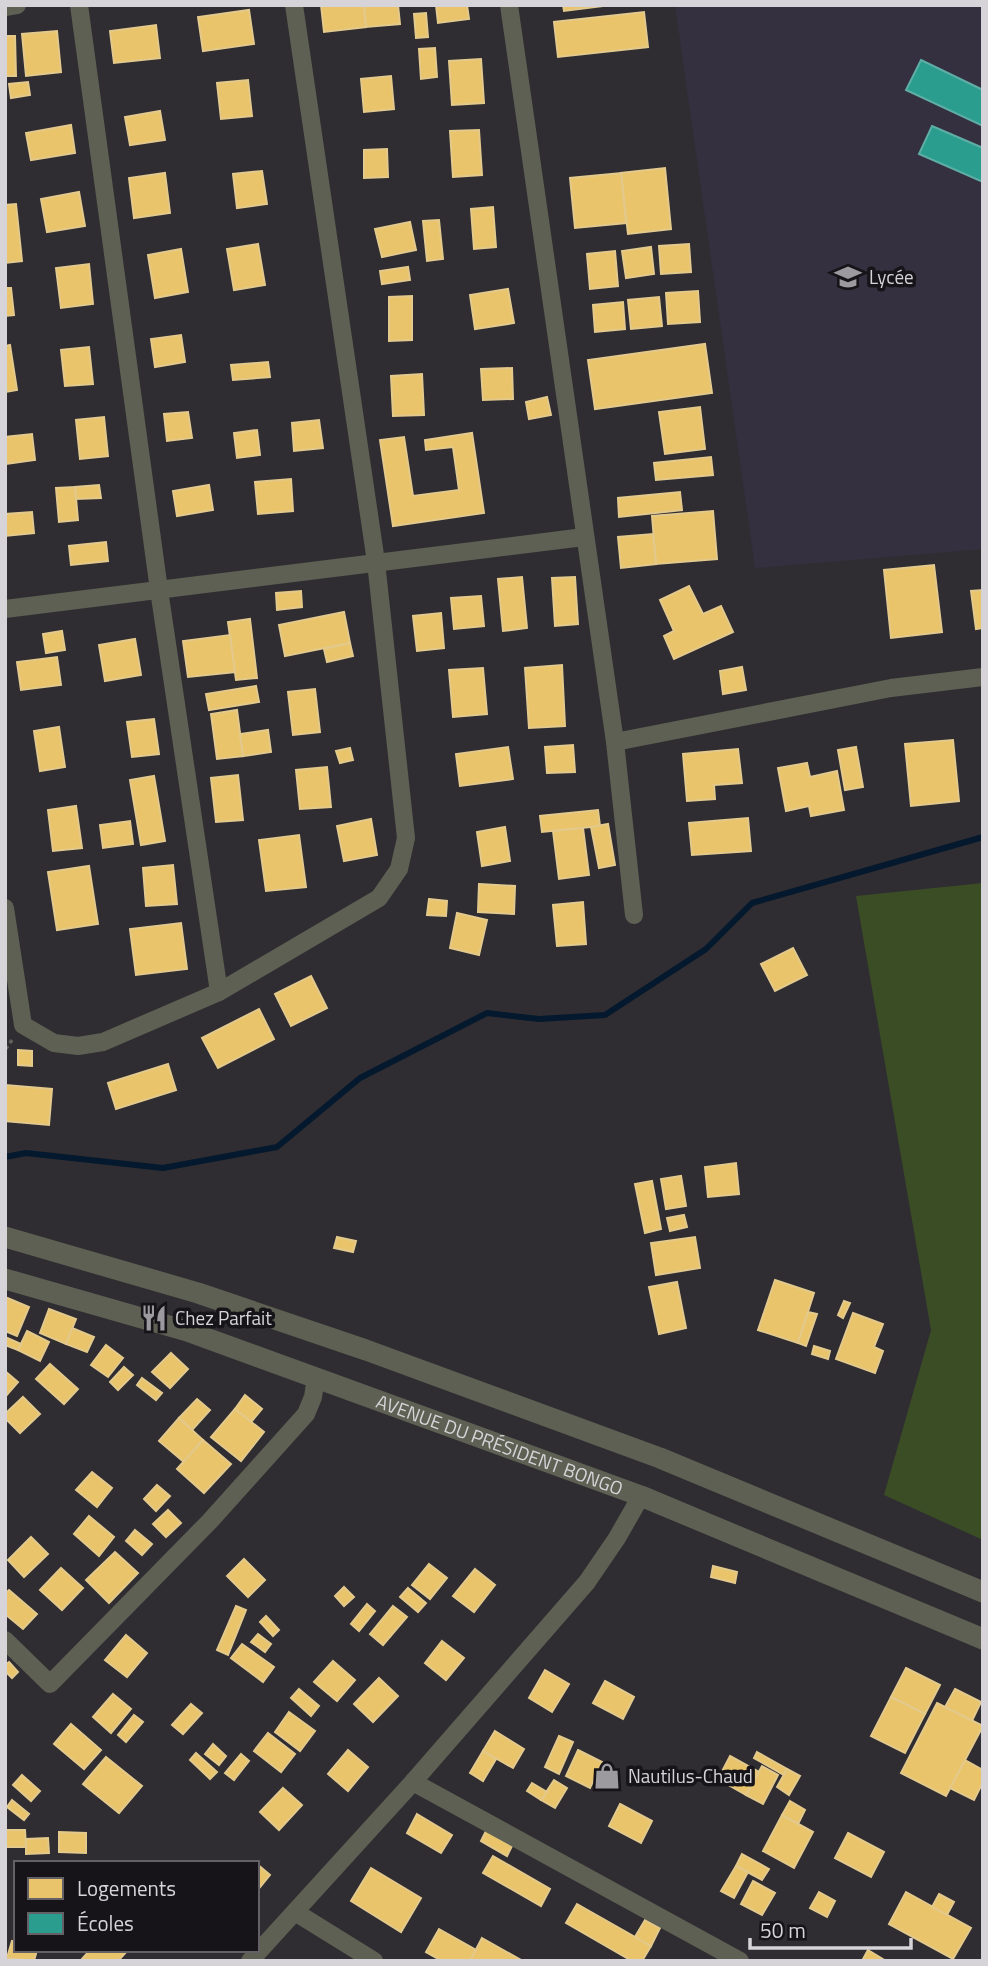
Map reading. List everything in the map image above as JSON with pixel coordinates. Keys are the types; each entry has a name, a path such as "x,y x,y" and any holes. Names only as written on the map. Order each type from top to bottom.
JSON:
{"street":[{"path":"5,7 17,5"},
{"path":"79,5 159,590 219,992"},
{"path":"5,908 23,1025 54,1043 78,1046 103,1042 219,992 379,898 399,869 405,838 376,562 294,5"},
{"path":"509,5 615,742 634,915"},
{"path":"5,609 584,537"},
{"path":"615,742 891,688 983,677"},
{"path":"5,1237 198,1293 392,1360 660,1458 983,1592"},
{"name":"AVENUE DU PRÉSIDENT BONGO","path":"5,1279 187,1331 641,1496 983,1639"},
{"path":"5,1640 50,1684 209,1521 306,1414 316,1377"},
{"path":"259,1951 413,1782 587,1582 641,1496"},
{"path":"413,1782 740,1961"},
{"path":"295,1912 374,1961"}],"shaded area":[{"name":"Lycée","path":"675,5 983,5 983,549 755,568"}],"green space":[{"path":"983,883 983,1540 884,1495 931,1330 856,896"}],"building: Logements":[{"path":"321,5 364,5 366,27 324,32"},
{"path":"364,5 398,5 400,24 366,27"},
{"path":"436,5 467,5 469,19 438,23"},
{"path":"563,5 611,5 564,11"},
{"path":"249,10 254,44 203,51 198,17"},
{"path":"644,12 648,47 558,57 554,22"},
{"path":"426,13 428,37 416,38 414,14"},
{"path":"156,25 160,58 114,63 110,31"},
{"path":"57,31 61,72 26,76 22,34"},
{"path":"5,36 15,36 16,76 5,76"},
{"path":"435,48 437,77 421,79 419,49"},
{"path":"481,59 484,103 452,105 449,61"},
{"path":"391,76 394,109 364,112 361,79"},
{"path":"248,80 252,116 221,119 217,83"},
{"path":"28,82 30,95 11,98 9,84"},
{"path":"160,111 165,140 130,145 125,117"},
{"path":"71,125 75,153 31,160 26,133"},
{"path":"479,130 482,175 453,177 450,131"},
{"path":"387,149 388,177 364,178 364,150"},
{"path":"665,168 671,229 628,234 621,173"},
{"path":"262,171 267,204 237,208 233,174"},
{"path":"165,173 170,213 134,218 129,178"},
{"path":"621,173 626,223 575,228 570,178"},
{"path":"79,192 85,226 47,232 41,199"},
{"path":"16,204 22,261 5,263 5,205"},
{"path":"493,207 496,247 474,249 471,209"},
{"path":"439,220 443,259 427,261 423,221"},
{"path":"410,222 416,250 382,257 375,229"},
{"path":"258,244 265,285 234,290 227,249"},
{"path":"689,244 691,272 661,274 659,246"},
{"path":"651,247 654,274 626,278 622,251"},
{"path":"181,249 188,292 155,298 148,255"},
{"path":"615,251 618,286 590,289 587,254"},
{"path":"89,264 93,304 61,308 56,268"},
{"path":"408,267 410,280 382,284 380,271"},
{"path":"5,288 11,288 14,315 5,316"},
{"path":"508,289 514,323 475,329 470,295"},
{"path":"698,291 700,322 668,324 666,293"},
{"path":"412,296 412,340 389,341 389,297"},
{"path":"659,297 662,326 631,329 628,300"},
{"path":"623,302 625,329 595,332 593,305"},
{"path":"181,335 185,362 155,367 151,339"},
{"path":"705,344 712,393 595,409 588,360"},
{"path":"10,345 17,390 5,392 5,346"},
{"path":"89,347 93,384 65,386 61,350"},
{"path":"268,362 270,377 233,380 231,365"},
{"path":"512,368 513,399 483,400 481,369"},
{"path":"422,374 424,415 393,416 391,376"},
{"path":"547,397 551,415 529,419 526,402"},
{"path":"700,407 705,449 665,454 659,412"},
{"path":"188,412 192,438 167,441 164,414"},
{"path":"104,417 108,456 80,459 76,420"},
{"path":"319,420 323,448 294,451 292,423"},
{"path":"257,430 260,455 237,458 234,433"},
{"path":"472,433 484,513 393,526 380,440 404,437 413,496 459,490 453,447 426,450 425,440"},
{"path":"32,434 35,460 5,464 5,437"},
{"path":"711,457 713,475 656,480 654,463"},
{"path":"291,479 293,511 258,514 255,482"},
{"path":"99,485 101,498 76,499 75,487"},
{"path":"209,485 213,510 177,516 173,491"},
{"path":"75,487 78,520 59,522 56,488"},
{"path":"680,492 682,510 619,517 618,498"},
{"path":"713,511 717,559 656,564 652,516"},
{"path":"32,512 34,533 5,536 5,514"},
{"path":"653,534 656,564 621,568 618,537"},
{"path":"106,542 108,561 71,565 69,546"},
{"path":"934,565 942,632 891,638 884,570"},
{"path":"522,577 527,628 503,631 498,579"},
{"path":"575,577 578,624 555,626 552,578"},
{"path":"689,586 703,614 721,606 733,632 674,659 664,636 674,631 660,600"},
{"path":"983,590 983,628 976,629 971,591"},
{"path":"301,591 302,607 277,610 276,593"},
{"path":"481,596 484,626 454,629 451,598"},
{"path":"344,612 350,643 285,656 279,625"},
{"path":"441,613 444,648 417,651 413,616"},
{"path":"250,619 257,678 236,680 228,622"},
{"path":"62,631 65,650 46,653 43,634"},
{"path":"230,635 235,672 188,677 183,641"},
{"path":"135,639 141,675 105,681 99,645"},
{"path":"350,643 353,656 327,662 324,649"},
{"path":"57,657 61,685 21,690 17,662"},
{"path":"562,665 565,726 529,728 525,668"},
{"path":"742,667 746,690 723,694 720,671"},
{"path":"483,668 487,714 453,717 449,670"},
{"path":"256,686 259,702 209,710 206,694"},
{"path":"315,689 320,732 293,735 288,692"},
{"path":"237,710 243,756 217,759 211,714"},
{"path":"154,719 159,754 132,757 127,722"},
{"path":"59,727 65,767 40,771 34,731"},
{"path":"268,730 271,752 243,756 240,734"},
{"path":"953,740 959,801 911,806 905,744"},
{"path":"573,745 575,772 547,773 545,747"},
{"path":"508,747 513,779 460,786 456,754"},
{"path":"856,747 863,787 845,790 838,750"},
{"path":"350,748 353,760 340,763 336,751"},
{"path":"738,749 742,783 714,785 715,799 687,801 683,754"},
{"path":"807,763 810,777 837,771 844,810 811,816 809,806 786,811 778,768"},
{"path":"327,767 331,807 300,809 296,770"},
{"path":"238,775 243,820 216,822 211,778"},
{"path":"154,776 165,841 141,845 130,780"},
{"path":"76,806 82,848 53,851 48,810"},
{"path":"598,810 600,826 542,832 540,816"},
{"path":"748,818 751,851 692,855 689,823"},
{"path":"371,819 377,855 344,861 337,826"},
{"path":"130,821 133,844 103,848 100,825"},
{"path":"608,824 615,865 599,868 591,827"},
{"path":"505,827 510,861 482,866 477,832"},
{"path":"583,828 589,875 559,879 553,831"},
{"path":"299,835 306,887 266,891 259,840"},
{"path":"173,865 177,904 146,906 143,868"},
{"path":"89,866 98,924 57,930 48,872"},
{"path":"479,884 515,886 514,914 478,912"},
{"path":"429,899 447,901 446,916 427,915"},
{"path":"583,902 586,944 557,946 553,905"},
{"path":"457,913 487,920 479,955 450,948"},
{"path":"181,923 187,969 136,975 130,929"},
{"path":"793,948 807,975 775,991 761,964"},
{"path":"311,976 327,1008 291,1026 275,994"},
{"path":"259,1009 274,1039 218,1068 202,1038"},
{"path":"18,1050 32,1051 32,1066 18,1065"},
{"path":"168,1064 176,1090 116,1109 108,1083"},
{"path":"5,1085 52,1089 49,1125 5,1121"},
{"path":"736,1163 739,1194 708,1197 705,1167"},
{"path":"681,1176 686,1206 666,1209 661,1179"},
{"path":"652,1181 661,1229 645,1233 635,1184"},
{"path":"684,1215 687,1227 670,1231 667,1218"},
{"path":"337,1237 356,1241 353,1252 334,1248"},
{"path":"695,1237 700,1268 656,1275 651,1243"},
{"path":"775,1280 814,1293 798,1343 758,1330"},
{"path":"677,1282 686,1328 659,1334 649,1287"},
{"path":"5,1297 29,1307 17,1336 5,1331"},
{"path":"844,1301 850,1303 843,1318 838,1315"},
{"path":"49,1309 76,1319 66,1344 40,1333"},
{"path":"808,1312 817,1314 806,1346 798,1343"},
{"path":"853,1313 883,1324 874,1347 883,1351 875,1373 836,1359"},
{"path":"72,1328 94,1337 87,1352 66,1344"},
{"path":"27,1331 49,1342 40,1361 18,1350"},
{"path":"5,1337 21,1344 18,1350 5,1345"},
{"path":"106,1345 123,1358 108,1377 91,1365"},
{"path":"814,1346 830,1351 828,1359 812,1354"},
{"path":"171,1353 188,1369 170,1388 152,1372"},
{"path":"50,1364 78,1389 64,1404 36,1379"},
{"path":"124,1367 133,1375 118,1390 110,1382"},
{"path":"5,1371 18,1382 5,1397"},
{"path":"142,1378 162,1393 156,1400 137,1385"},
{"path":"245,1395 262,1409 251,1422 235,1409"},
{"path":"23,1397 40,1414 20,1433 5,1418 5,1414"},
{"path":"197,1399 210,1410 192,1430 179,1418"},
{"path":"235,1409 264,1432 241,1461 211,1437"},
{"path":"179,1418 203,1440 184,1462 159,1441"},
{"path":"203,1440 231,1464 204,1493 177,1469"},
{"path":"92,1472 112,1488 97,1507 76,1490"},
{"path":"157,1485 170,1496 156,1511 144,1499"},
{"path":"168,1510 181,1523 166,1537 153,1524"},
{"path":"89,1516 114,1537 99,1556 74,1534"},
{"path":"135,1530 152,1544 142,1555 126,1541"},
{"path":"31,1537 48,1554 24,1577 8,1560"},
{"path":"115,1552 138,1573 109,1603 86,1580"},
{"path":"244,1559 265,1580 248,1597 227,1576"},
{"path":"429,1564 447,1578 430,1599 412,1585"},
{"path":"713,1566 737,1572 735,1583 711,1577"},
{"path":"61,1568 83,1588 62,1610 40,1590"},
{"path":"475,1569 495,1585 474,1612 453,1596"},
{"path":"344,1587 354,1597 344,1606 335,1596"},
{"path":"408,1588 426,1603 418,1612 400,1597"},
{"path":"9,1590 37,1614 23,1629 5,1614 5,1594"},
{"path":"367,1604 375,1611 359,1631 351,1624"},
{"path":"236,1606 246,1610 228,1655 217,1650"},
{"path":"393,1606 407,1617 383,1645 370,1634"},
{"path":"266,1616 279,1630 273,1636 260,1622"},
{"path":"258,1634 271,1644 265,1652 251,1642"},
{"path":"126,1635 147,1653 127,1677 105,1660"},
{"path":"442,1641 464,1658 446,1680 425,1663"},
{"path":"242,1644 274,1667 263,1682 231,1658"},
{"path":"333,1661 355,1680 337,1701 314,1682"},
{"path":"9,1662 18,1672 12,1678 5,1671 5,1665"},
{"path":"906,1668 940,1685 925,1714 891,1697"},
{"path":"545,1670 569,1684 552,1712 529,1698"},
{"path":"379,1678 398,1696 373,1722 354,1704"},
{"path":"605,1681 634,1697 623,1719 593,1703"},
{"path":"299,1689 319,1706 311,1716 291,1698"},
{"path":"955,1689 981,1702 972,1721 945,1707"},
{"path":"113,1694 131,1709 111,1733 93,1717"},
{"path":"891,1697 925,1714 905,1753 871,1736"},
{"path":"937,1703 983,1726 946,1796 901,1773"},
{"path":"191,1704 202,1713 183,1734 172,1725"},
{"path":"289,1712 315,1731 300,1751 275,1732"},
{"path":"134,1715 143,1722 126,1742 118,1735"},
{"path":"71,1724 101,1750 84,1769 54,1744"},
{"path":"495,1731 524,1749 513,1768 483,1751"},
{"path":"268,1733 295,1754 281,1772 254,1751"},
{"path":"559,1736 573,1742 559,1774 545,1767"},
{"path":"213,1744 226,1756 219,1765 205,1754"},
{"path":"348,1750 368,1767 348,1791 328,1774"},
{"path":"578,1750 602,1762 590,1788 566,1776"},
{"path":"483,1751 496,1759 483,1781 470,1773"},
{"path":"757,1752 787,1769 784,1775 754,1758"},
{"path":"196,1753 217,1772 210,1779 190,1760"},
{"path":"241,1754 249,1761 234,1780 225,1773"},
{"path":"730,1756 759,1772 746,1795 718,1779"},
{"path":"106,1757 142,1786 119,1813 83,1784"},
{"path":"965,1760 983,1770 983,1782 974,1800 950,1788"},
{"path":"762,1766 778,1775 763,1804 746,1795"},
{"path":"787,1769 800,1776 789,1795 777,1787"},
{"path":"22,1775 40,1791 31,1801 13,1785"},
{"path":"554,1780 567,1788 555,1808 541,1800"},
{"path":"532,1783 547,1792 541,1800 527,1791"},
{"path":"283,1788 302,1805 279,1830 260,1812"},
{"path":"12,1800 29,1814 24,1820 7,1807"},
{"path":"790,1801 805,1810 798,1824 782,1815"},
{"path":"620,1804 652,1821 641,1843 609,1826"},
{"path":"417,1814 452,1835 441,1853 407,1833"},
{"path":"782,1815 813,1832 794,1868 763,1851"},
{"path":"5,1830 25,1830 26,1847 5,1847"},
{"path":"486,1831 512,1846 507,1856 481,1841"},
{"path":"59,1832 86,1833 86,1853 59,1852"},
{"path":"848,1833 884,1852 871,1877 835,1858"},
{"path":"48,1838 49,1853 26,1854 26,1839"},
{"path":"742,1854 769,1869 762,1880 736,1866"},
{"path":"493,1856 550,1889 541,1906 483,1873"},
{"path":"259,1866 270,1875 259,1889"},
{"path":"736,1866 748,1872 734,1898 721,1891"},
{"path":"371,1868 421,1898 401,1932 351,1901"},
{"path":"753,1881 775,1893 762,1915 741,1904"},
{"path":"819,1892 835,1901 827,1917 810,1908"},
{"path":"906,1892 971,1928 953,1959 889,1924"},
{"path":"939,1894 954,1902 947,1915 932,1907"},
{"path":"577,1904 651,1946 642,1961 632,1961 566,1923"},
{"path":"645,1920 660,1928 651,1946 635,1937"},
{"path":"439,1929 476,1950 470,1961 442,1961 426,1952"},
{"path":"482,1938 521,1960 470,1961"},
{"path":"12,1941 14,1952 36,1952 34,1961 7,1958"},
{"path":"868,1950 886,1961 862,1961"},
{"path":"88,1952 126,1952 118,1961 82,1959"}],"building: Écoles":[{"path":"921,60 983,90 983,126 906,90"},
{"path":"932,126 983,148 983,182 919,154"}],"waterway":[{"path":"5,1157 26,1153 163,1168 277,1147 360,1078 487,1013 539,1019 605,1015 706,949 752,903 983,837"}],"place":[{"name":"Lycée","path":"848,277"},
{"name":"Chez Parfait","path":"154,1318"},
{"name":"Nautilus-Chaud","path":"607,1776"}]}
